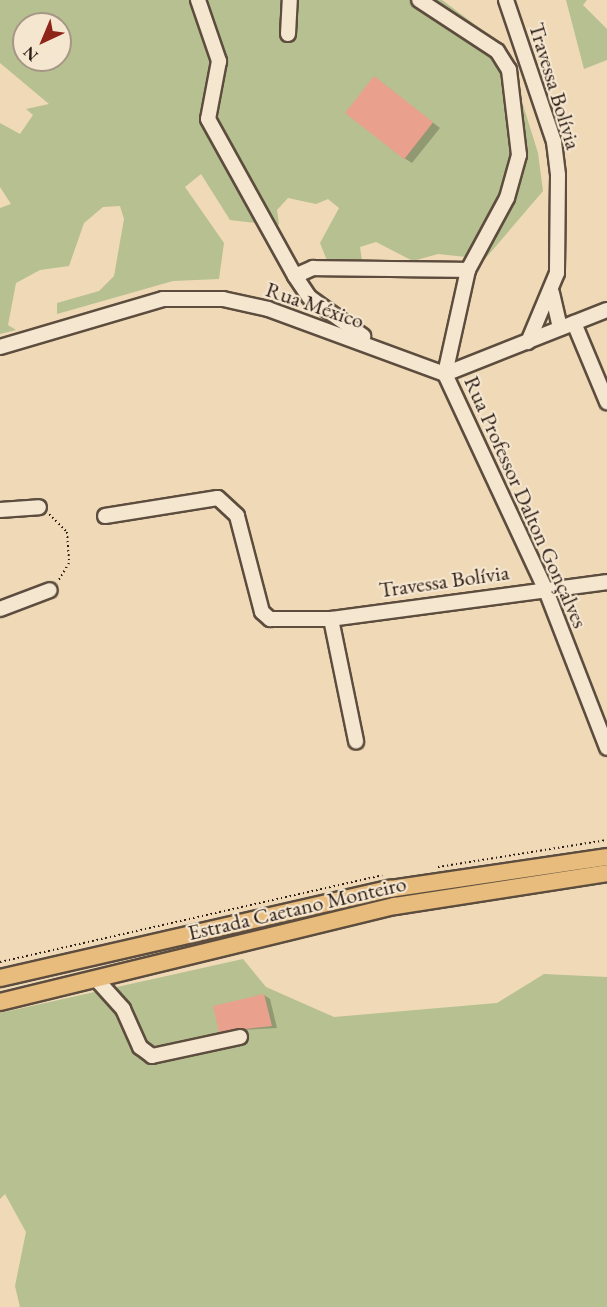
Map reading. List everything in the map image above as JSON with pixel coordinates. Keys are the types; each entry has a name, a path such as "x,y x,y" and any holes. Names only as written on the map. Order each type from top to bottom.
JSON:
{"main road":[{"name":"Estrada Caetano Monteiro","path":"0,978 390,889 607,857"},
{"name":"Estrada Caetano Monteiro","path":"0,1002 395,906 607,873"}],"street":[{"path":"198,0 219,61 208,118 295,276 309,297 351,331 446,370 528,342 607,310"},
{"path":"288,34 290,0"},
{"path":"419,0 497,51 515,95 519,155 507,198 468,270 446,370"},
{"name":"Travessa Bolívia","path":"506,0 554,142 558,175 552,293 560,328"},
{"path":"295,276 313,268 468,270"},
{"name":"Travessa Bolívia","path":"528,342 552,293"},
{"name":"Rua México","path":"0,347 163,299 223,299 268,309 446,370"},
{"path":"574,323 607,402"},
{"name":"Rua Professor Dalton Gonçalves","path":"446,370 547,593 607,748"},
{"name":"Travessa Bolívia","path":"105,516 218,498 237,516 262,612 278,620 331,619 496,594 547,593 602,582 607,571"},
{"path":"0,510 39,507"},
{"path":"0,609 50,590"},
{"path":"331,619 356,741"},
{"path":"97,980 123,1009 140,1047 152,1056 240,1037"}],"path":[{"path":"39,507 67,532 69,563 50,590"}],"green space":[{"path":"0,0 442,0 505,47 538,153 543,191 485,259 438,254 413,261 376,242 360,247 362,261 328,263 320,243 339,208 328,199 316,204 288,198 277,210 279,224 269,236 257,223 230,220 201,174 185,187 224,243 219,279 173,281 57,314 57,303 99,291 114,276 124,219 120,206 103,207 84,223 69,266 40,270 16,283 8,325 16,330 0,334 0,208 11,204 0,187 0,123 20,134 33,115 26,109 49,104 0,63"},
{"path":"566,0 587,0 583,5 607,29 607,60 584,69"},
{"path":"243,959 266,987 334,1017 497,1003 544,974 607,977 607,1307 20,1307 15,1286 26,1232 5,1194 0,1199 0,1013"}],"building":[{"path":"374,76 433,122 404,159 345,113"},
{"path":"264,994 272,1026 219,1032 213,1006"}]}
